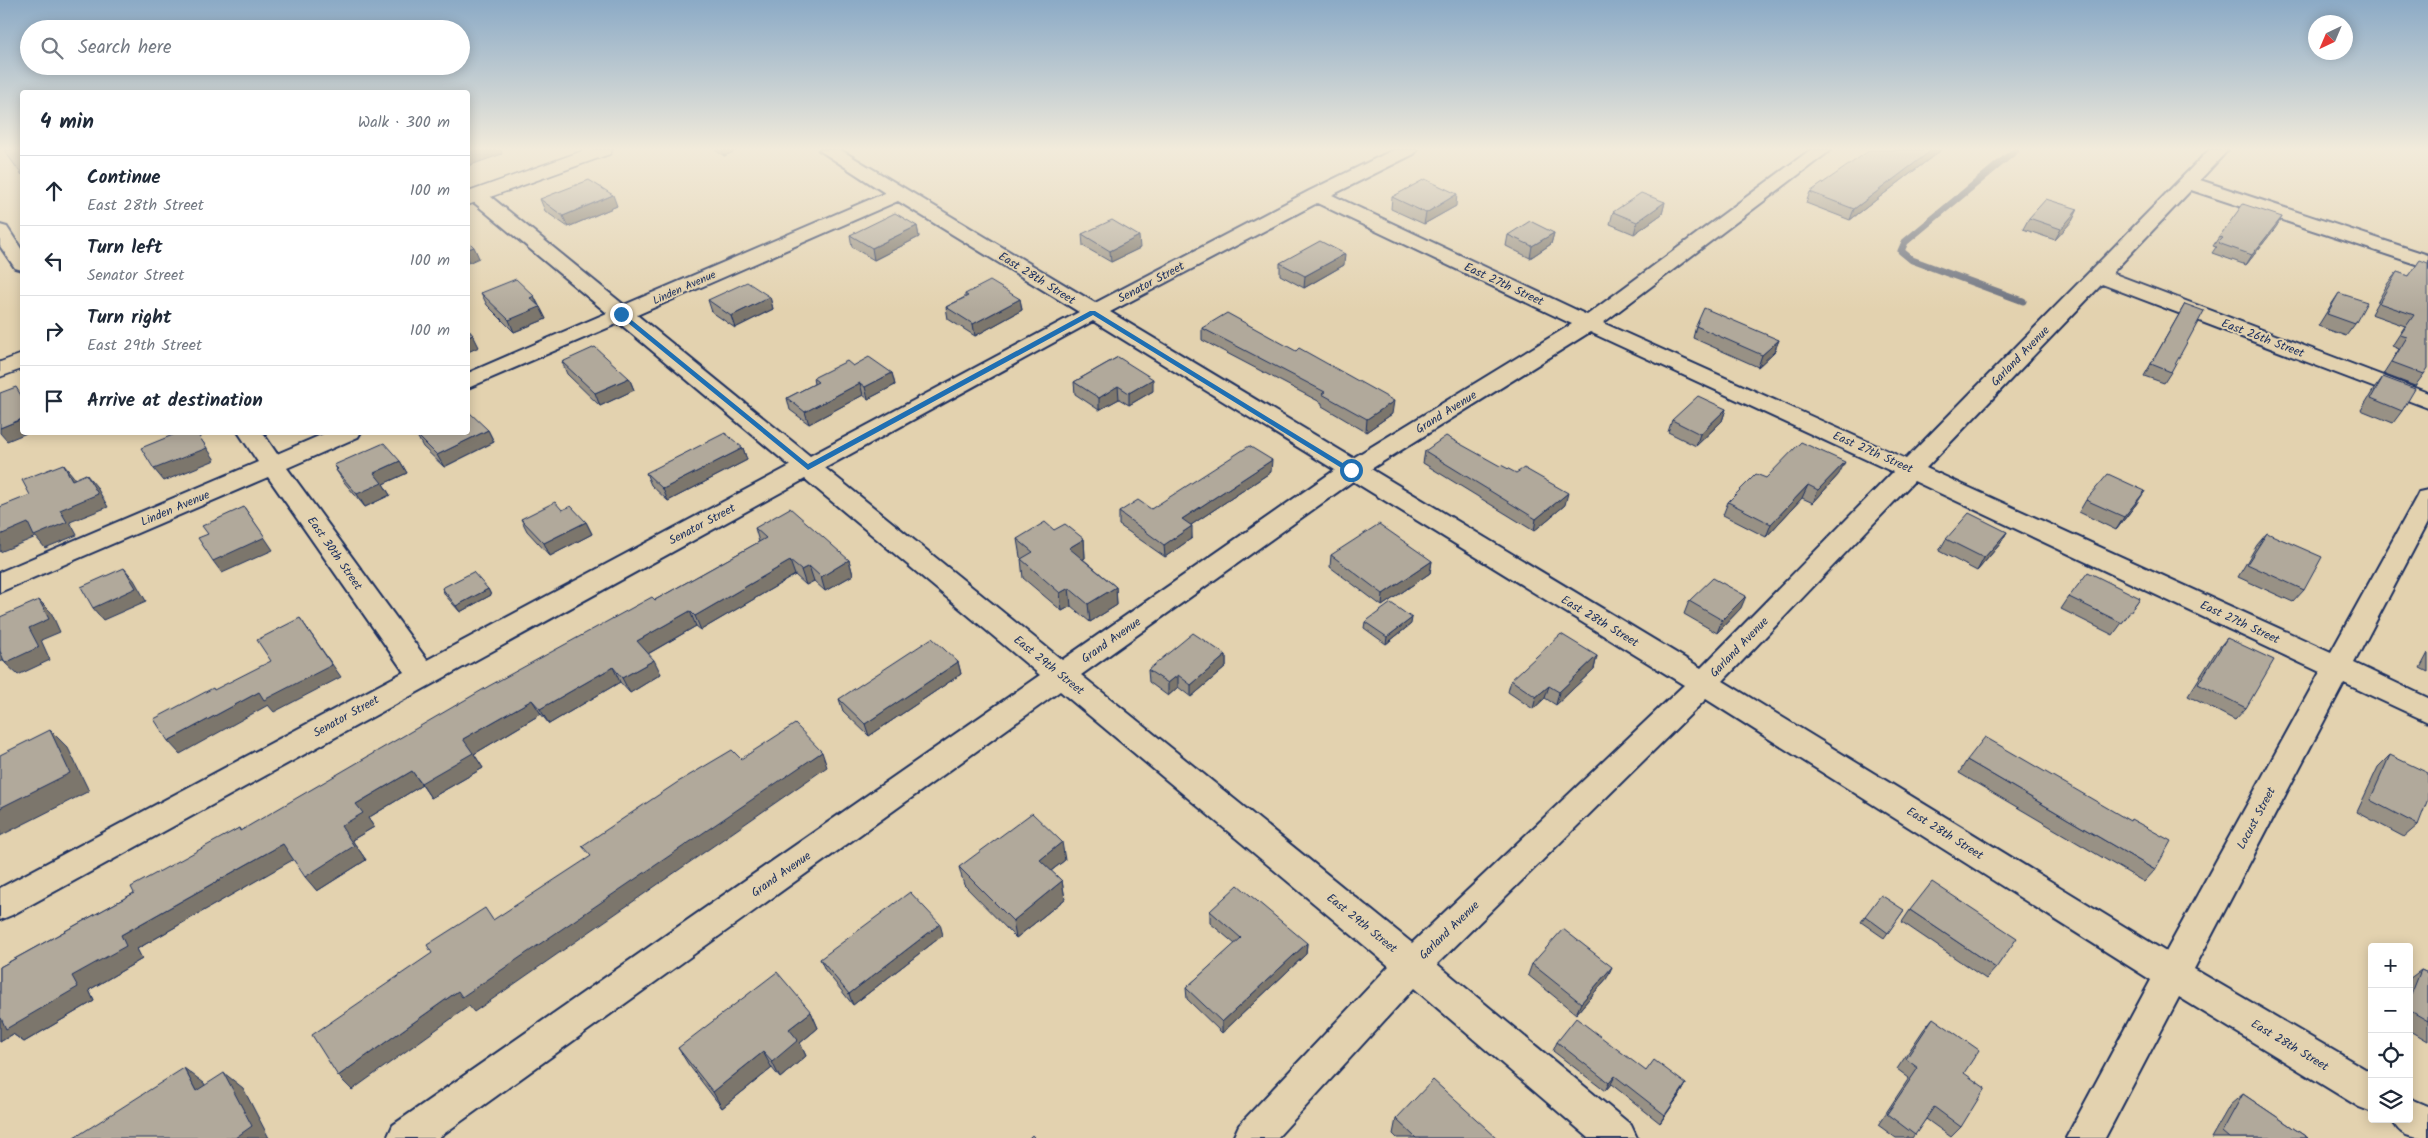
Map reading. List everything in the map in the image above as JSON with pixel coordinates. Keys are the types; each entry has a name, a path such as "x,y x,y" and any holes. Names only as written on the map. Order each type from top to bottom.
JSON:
{"main road":[{"path":"0,370 20,362"}],"street":[{"name":"East 29th Street","path":"481,203 621,314 808,467 1413,965 1618,1138"},
{"name":"Linden Avenue","path":"470,380 877,203"},
{"name":"East 28th Street","path":"916,203 1093,313 1704,683 2172,974 2368,1092"},
{"name":"Senator Street","path":"0,905 421,674 1093,313 1302,203"},
{"name":"East 27th Street","path":"1331,203 1588,324 1912,470 2338,667 2428,711"},
{"name":"Grand Avenue","path":"406,1138 1351,470 1588,324 1751,203"},
{"name":"Garland Avenue","path":"1252,1138 1413,965 1704,683 1912,470 2098,275 2170,203"},
{"path":"2251,203 2428,262"},
{"path":"0,231 20,261"},
{"name":"East 26th Street","path":"2098,275 2428,402"},
{"name":"East 30th Street","path":"251,435 421,674"},
{"name":"Linden Avenue","path":"0,583 343,435"},
{"name":"Locust Street","path":"2085,1138 2428,498"},
{"path":"2413,1119 2428,1128"}],"building":[{"path":"546,203 594,203 563,216"},
{"path":"1405,203 1442,203 1426,213"},
{"path":"1626,203 1663,203 1637,222 1613,212"},
{"path":"1839,203 1862,203 1854,209"},
{"path":"2042,203 2059,203 2078,209 2061,229 2029,218"},
{"path":"2243,204 2282,217 2252,255 2218,243 2223,238 2219,237"},
{"path":"895,213 917,226 872,248 850,235"},
{"path":"1112,220 1139,236 1110,251 1082,234"},
{"path":"1530,221 1554,233 1532,246 1508,235"},
{"path":"1320,241 1345,254 1305,276 1280,263"},
{"path":"2420,260 2428,263 2428,368 2424,374 2392,362 2407,337 2400,335 2414,315 2379,303 2397,272 2409,276"},
{"path":"516,279 534,296 530,298 540,307 509,320 481,293"},
{"path":"990,281 1020,299 973,324 946,307 968,296 965,294"},
{"path":"747,282 770,297 731,316 708,300"},
{"path":"2339,293 2367,302 2355,324 2327,314"},
{"path":"2185,304 2204,311 2171,372 2151,364"},
{"path":"1704,308 1779,340 1762,355 1696,326"},
{"path":"1227,313 1296,351 1299,348 1394,401 1367,419 1322,394 1325,392 1202,328"},
{"path":"595,347 629,378 595,393 562,362"},
{"path":"869,357 892,373 865,387 860,383 805,412 787,398 818,382 813,378 847,361 853,366"},
{"path":"1118,357 1153,379 1129,393 1118,386 1099,398 1074,382"},
{"path":"2383,377 2415,389 2402,411 2371,398"},
{"path":"16,387 20,394 20,420 0,428 0,393"},
{"path":"1698,396 1726,409 1700,434 1672,420"},
{"path":"470,413 488,430 437,455 417,435 470,435"},
{"path":"725,433 743,448 663,489 646,473"},
{"path":"173,435 198,435 207,448 154,469 141,448"},
{"path":"1446,436 1500,466 1516,473 1524,468 1568,493 1536,519 1425,451"},
{"path":"1801,442 1845,462 1818,490 1808,485 1771,524 1728,502 1756,474 1766,478"},
{"path":"384,443 400,461 374,473 382,483 357,494 336,470 338,469 334,465"},
{"path":"1249,446 1272,460 1182,519 1192,526 1164,545 1119,512 1138,500 1151,509"},
{"path":"63,464 72,480 86,474 98,494 60,510 67,522 34,536 28,523 0,535 0,507 30,495 22,480"},
{"path":"2108,474 2145,491 2124,517 2086,500"},
{"path":"555,502 562,510 571,506 586,522 544,543 521,519"},
{"path":"244,507 265,537 213,561 198,538 208,534 202,526"},
{"path":"790,508 849,560 821,577 809,566 801,570 790,561 695,616 690,611 637,641 654,660 622,678 613,667 540,709 532,700 463,739 473,753 421,783 412,771 356,804 363,813 341,826 354,846 305,877 283,844 121,935 126,946 72,976 78,987 6,1029 0,1018 0,967 134,893 131,887 239,828 240,831 489,686 652,597 655,600 766,538 755,528"},
{"path":"1969,513 2007,532 1984,558 1946,539"},
{"path":"1045,522 1054,530 1065,524 1084,539 1069,548 1116,587 1088,604 1069,588 1060,593 1021,559 1033,552 1017,539"},
{"path":"1379,524 1432,561 1383,594 1331,555"},
{"path":"2267,533 2322,557 2304,590 2247,564"},
{"path":"124,568 136,588 93,608 81,587"},
{"path":"473,572 488,589 456,606 442,588"},
{"path":"2088,572 2140,598 2122,623 2069,597"},
{"path":"1713,578 1746,596 1722,620 1689,601"},
{"path":"39,600 49,619 29,628 39,647 5,663 0,651 0,617"},
{"path":"1391,603 1412,618 1387,637 1365,622"},
{"path":"300,618 332,665 264,700 259,692 168,741 154,719 213,688 214,690 271,661 257,640"},
{"path":"1193,633 1226,655 1191,685 1178,675 1168,683 1148,670"},
{"path":"1561,634 1597,656 1559,692 1549,686 1536,697 1511,680"},
{"path":"932,638 958,662 865,724 839,699"},
{"path":"2227,638 2274,660 2246,708 2198,684"},
{"path":"795,724 822,752 462,997 458,991 338,1076 312,1035 432,953 427,945 485,908 493,920 591,856 582,846 678,782 732,750 741,759"},
{"path":"50,730 70,773 0,808 0,755"},
{"path":"1985,737 2130,821 2131,819 2171,841 2155,870 1967,760"},
{"path":"2390,755 2428,773 2428,799 2418,825 2370,800"},
{"path":"1032,813 1062,842 1040,860 1062,881 1013,921 959,867"},
{"path":"1932,882 2017,938 1996,968 1910,910"},
{"path":"1238,885 1307,943 1222,1022 1186,988 1241,938 1210,911"},
{"path":"910,892 940,924 849,994 820,959"},
{"path":"1881,895 1904,910 1888,933 1865,916"},
{"path":"1563,929 1612,967 1581,1003 1532,964"},
{"path":"2421,970 2428,973 2428,1021 2413,1012 2413,990"},
{"path":"777,972 811,1012 789,1029 798,1040 772,1062 763,1052 713,1092 678,1048"},
{"path":"1576,1018 1646,1071 1654,1060 1686,1084 1665,1115 1615,1076 1609,1083 1557,1042"},
{"path":"1933,1018 1979,1050 1964,1073 1985,1088 1961,1127 1934,1107 1915,1135 1887,1114 1918,1068 1906,1059"},
{"path":"184,1068 196,1091 224,1073 252,1126 235,1138 74,1138"},
{"path":"1433,1080 1497,1138 1416,1138 1396,1119"},
{"path":"2243,1094 2308,1138 2229,1138 2222,1132"}],"waterway":[{"path":"1952,203 1905,242 1901,251 1912,260 2023,301"}],"route":[{"path":"621,314 808,467 1093,313 1351,470"}]}
